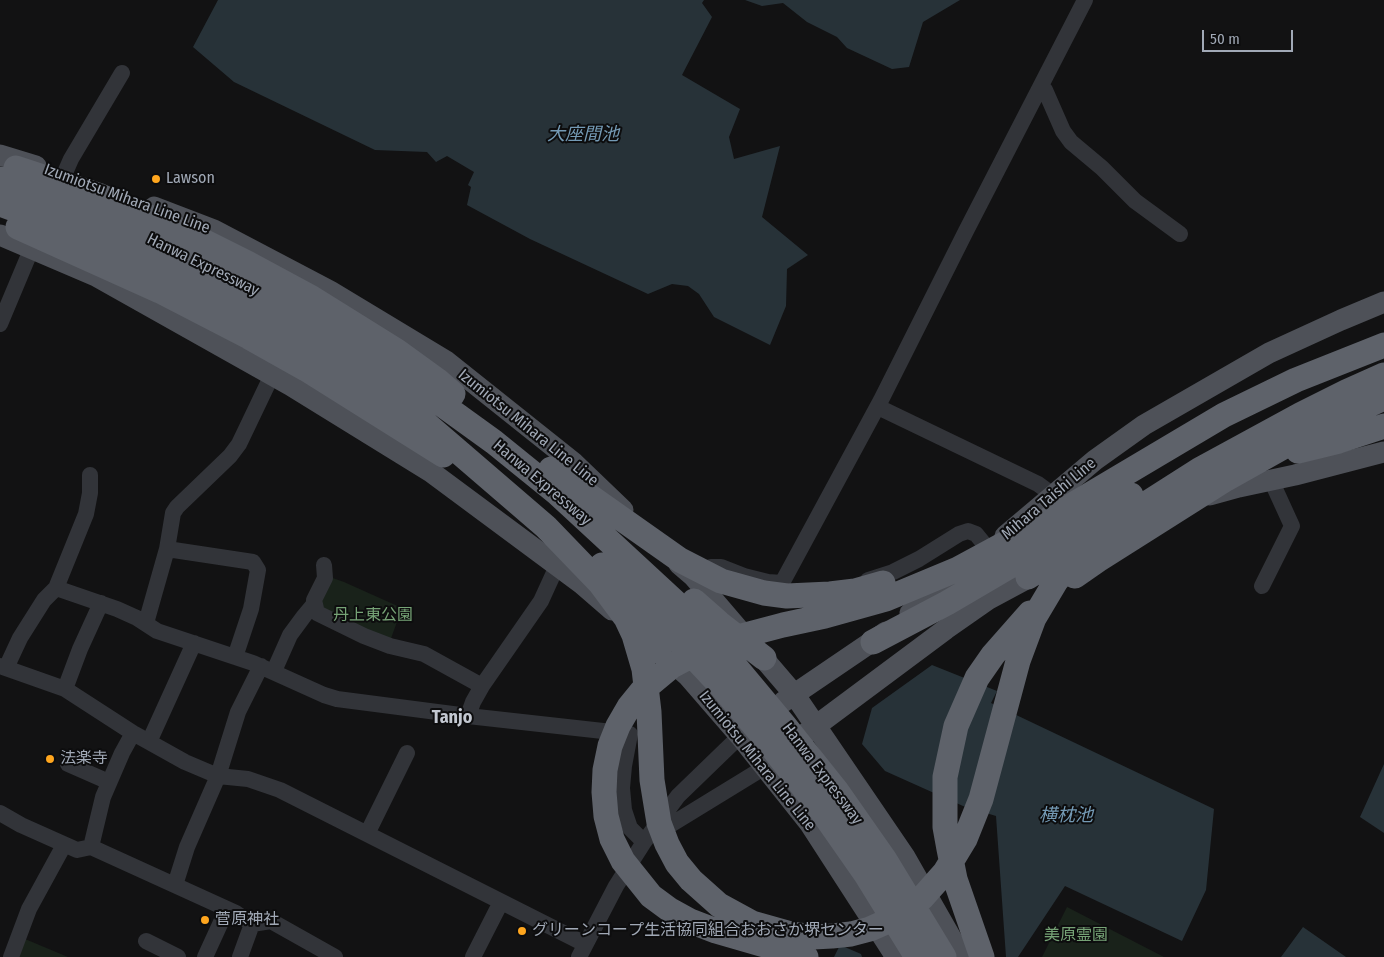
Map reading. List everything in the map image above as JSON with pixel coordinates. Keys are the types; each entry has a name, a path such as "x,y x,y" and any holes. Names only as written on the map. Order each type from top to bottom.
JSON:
{"highway":[{"path":"0,164 50,178 98,195 190,235 312,298 397,351 437,380 719,623 764,658"},
{"name":"Hanwa Expressway","path":"0,179 117,224 197,261 278,302 352,344 416,400 479,460 544,512 604,566 660,621 720,685 768,742 821,810 865,873 917,957"},
{"name":"Hanwa Expressway","path":"0,204 110,247 210,293 336,363 416,400 494,442 557,493 676,602 735,666 836,790 885,860 944,957"},
{"path":"0,219 160,291 250,336 458,465 585,560 612,586 634,612 659,651"},
{"path":"416,400 466,414 519,446 680,560 699,571 720,581 757,591 787,596 809,596 855,591 877,586 924,568 986,538 1100,470 1236,393 1294,365 1384,329"},
{"path":"806,957 716,931 690,921 670,910 651,896 623,861 612,839 606,816 605,770 610,746 618,726 629,707 642,691 672,666 704,648 739,637 886,599 958,569 1032,529 1224,415 1296,380 1384,345"},
{"path":"873,642 947,604 1270,414 1312,392 1384,359"},
{"path":"416,400 546,526 600,583 626,618 634,635 644,669 649,712 652,780 659,823 667,844 678,863 691,880 719,905 752,923 791,934 812,937 851,934 870,929 888,921 922,898 945,872 965,840 981,798 1016,668 1034,618 1056,581 1085,548 1118,522 1199,470 1300,415 1384,375"},
{"path":"982,957 955,879 945,827 944,803 945,777 956,726 977,678 993,654 1031,612 1058,588 1098,560 1226,479 1299,438 1384,398"},
{"path":"1028,577 1098,532 1155,503 1231,470 1339,441 1384,426"}],"main road":[{"name":"Izumiotsu Mihara Line Line","path":"0,155 108,188 214,230 330,291 446,361 574,463 693,576 794,694 905,857 962,957"},
{"name":"Izumiotsu Mihara Line Line","path":"0,235 96,276 272,375 431,472 582,584 688,676 740,736 810,824 896,957"},
{"name":"Mihara Taishi Line","path":"740,736 794,694 873,642 953,581 1095,460 1144,425 1200,391 1269,353 1384,302"},
{"path":"765,767 815,726 946,628 989,599 1028,577 1153,517 1203,498 1238,487 1384,452"}],"street":[{"path":"782,584 878,406 1085,0"},
{"path":"0,324 31,248 71,159 122,73"},
{"path":"1041,87 1045,90 1063,131 1071,142 1102,168 1135,201 1180,234"},
{"path":"146,623 167,549 173,513 230,456 239,444 272,375"},
{"path":"878,406 1038,484 1053,495"},
{"path":"90,475 90,492 86,514 56,588 44,600 3,667 65,690 133,733 185,762 218,776 248,779 280,790 501,902 582,951 616,886 644,842 678,796 740,736"},
{"path":"1262,586 1292,526 1271,480"},
{"path":"693,576 711,567 721,567 744,576 768,582 803,586 827,586 866,580 893,572 919,559 959,534 968,532 976,534 989,550"},
{"path":"167,549 253,562 258,570 250,610 235,657"},
{"path":"324,565 325,578 314,600 317,612 356,632 390,646 424,654 482,686"},
{"path":"468,716 482,686 541,601 557,566"},
{"path":"56,588 101,603 137,618 157,631 267,669 336,699 630,734 624,766 624,810 630,828 644,842"},
{"path":"65,690 80,649 101,603"},
{"path":"175,885 187,847 218,776 238,712 314,604"},
{"path":"149,742 194,643"},
{"path":"91,846 103,797 133,733"},
{"path":"367,834 407,753"},
{"path":"68,764 109,782"},
{"path":"644,842 765,767"},
{"path":"0,813 20,825 77,850 91,846 227,909 252,924 271,921 335,957"},
{"path":"11,957 29,909 64,844"},
{"path":"473,957 501,902"},
{"path":"205,957 227,909"},
{"path":"240,957 252,924"},
{"path":"146,941 178,957"}],"green space":[{"name":"丹上東公園","path":"327,576 402,608 389,644 319,611"},
{"name":"美原霊園","path":"1067,907 1164,957 1042,957"},
{"path":"25,939 68,957 18,957"}],"water":[{"name":"大座間池","path":"218,0 704,0 702,3 712,17 682,75 740,109 729,137 734,159 780,146 762,217 808,255 787,269 786,306 770,345 714,317 699,294 688,286 672,284 648,294 530,239 467,205 471,187 468,185 474,172 447,156 436,162 427,152 375,150 234,82 193,47"},
{"path":"745,0 960,0 923,22 909,67 892,69 847,48 837,37 807,22 783,3 762,6"},
{"name":"横枕池","path":"932,665 997,691 991,703 1214,809 1206,890 1182,941 1065,886 1018,957 1006,957 996,816 963,806 885,771 862,744 872,708"},
{"path":"1384,764 1384,833 1360,817"},
{"path":"1303,927 1346,957 1281,957"},
{"path":"840,945 861,954 862,957 834,957"}],"place":[{"name":"Lawson","path":"156,179"},
{"name":"法楽寺","path":"50,759"},
{"name":"菅原神社","path":"205,920"},
{"name":"グリーンコープ生活協同組合おおさか堺センター","path":"522,931"}],"district":[{"name":"Tanjo","path":"452,718"}]}
